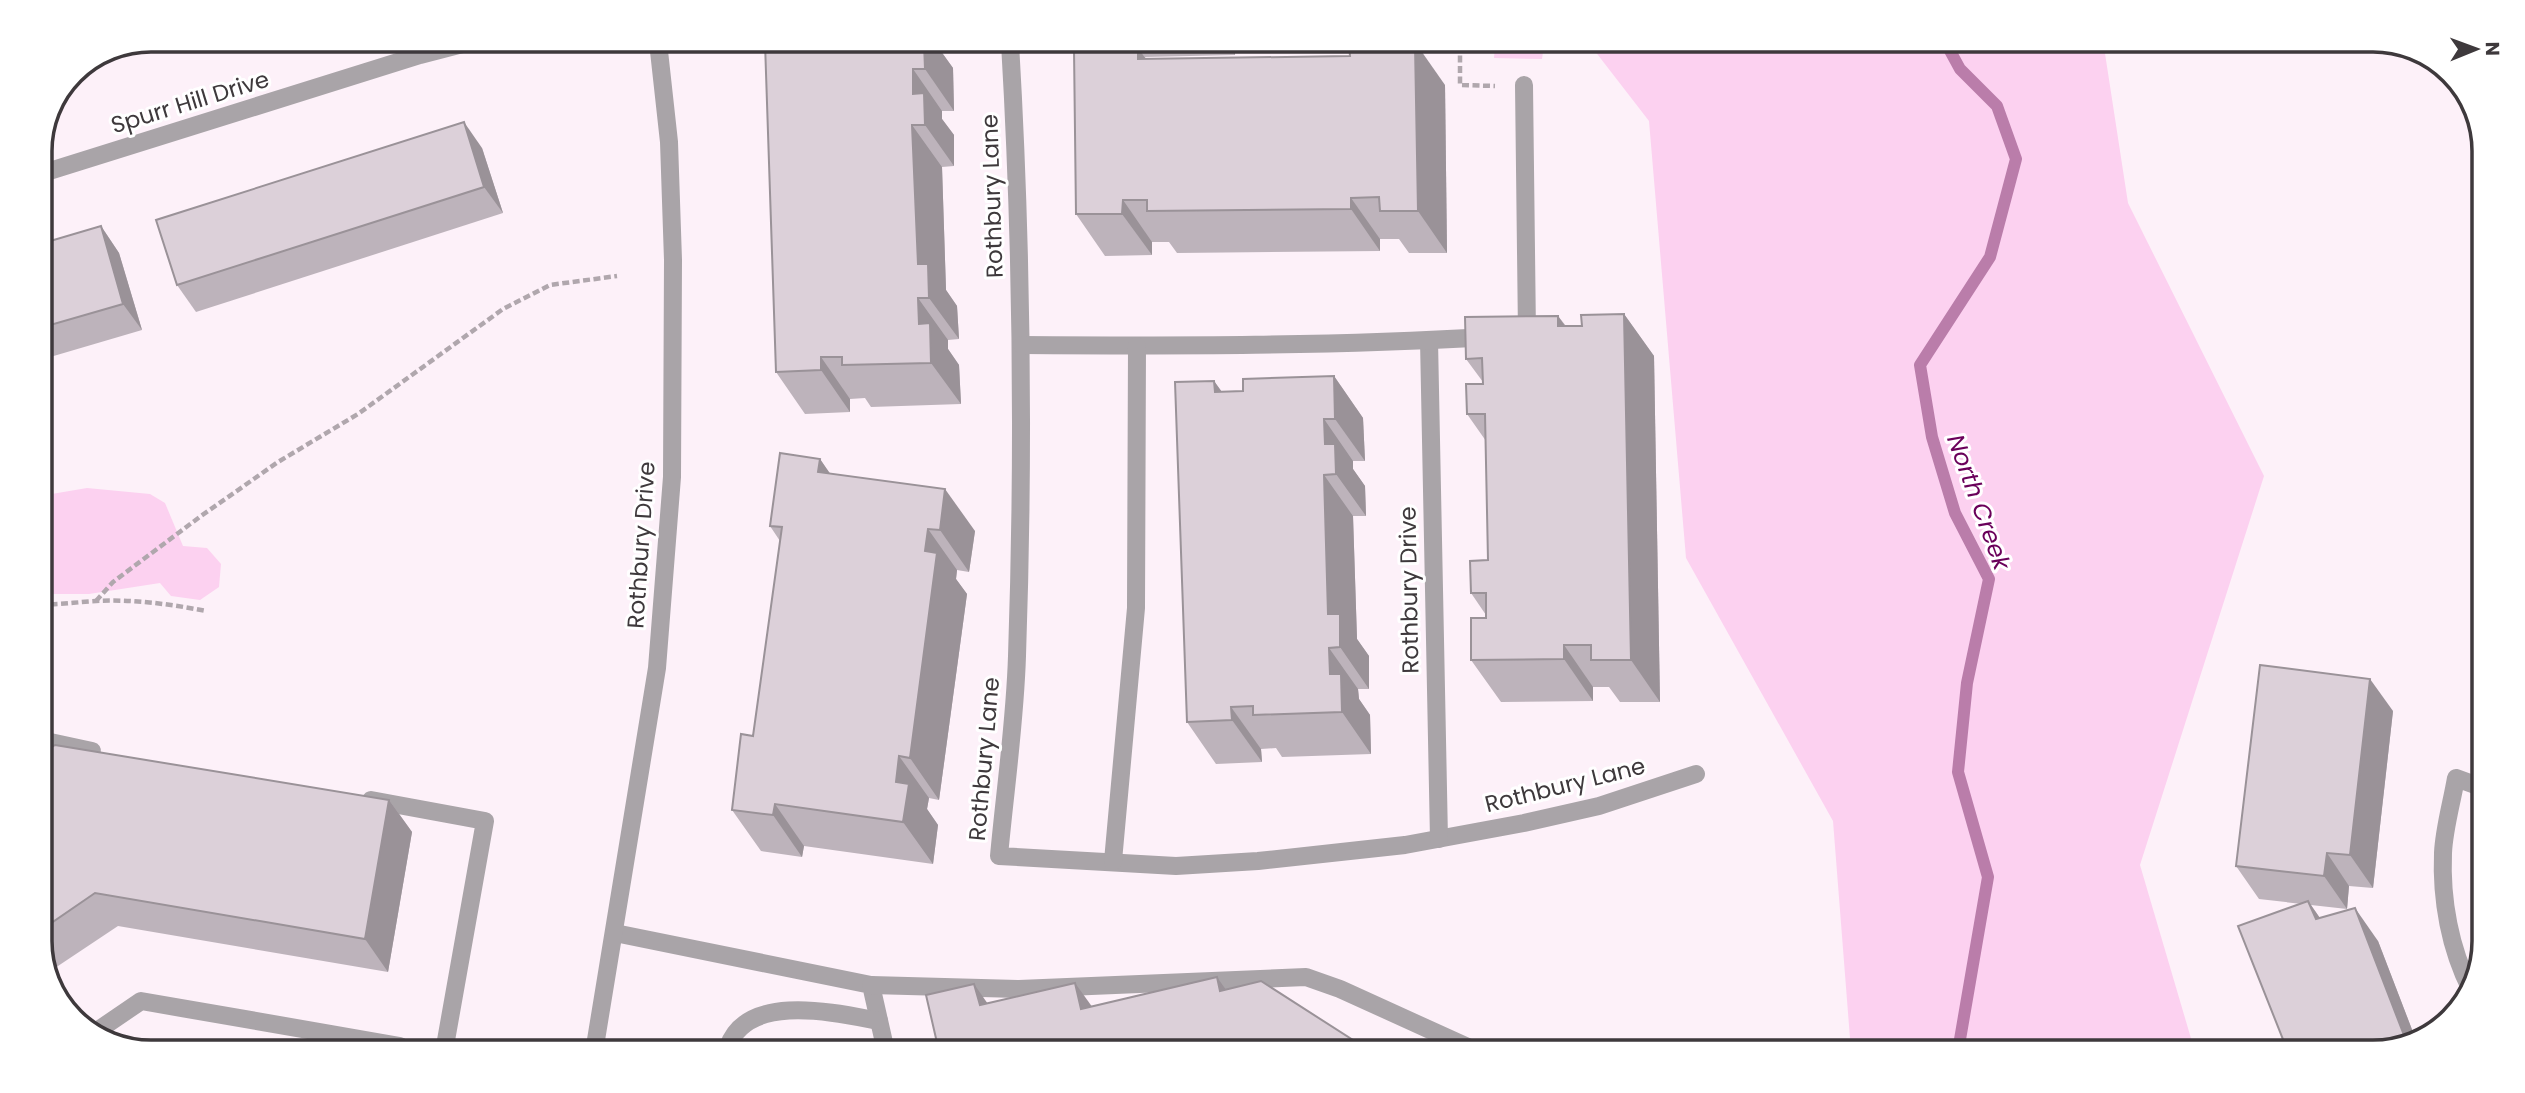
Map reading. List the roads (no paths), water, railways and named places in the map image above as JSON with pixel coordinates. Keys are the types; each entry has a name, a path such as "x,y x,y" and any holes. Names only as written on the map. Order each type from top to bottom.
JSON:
{"street":[{"name":"Spurr Hill Drive","path":"53,170 406,52"},
{"name":"Rothbury Drive","path":"596,1040 657,668 672,477 673,247 669,142 659,52"},
{"name":"Rothbury Lane","path":"1010,52 1022,345 1017,659 999,856 1176,866 1258,861 1439,839 1600,806 1696,774"},
{"path":"1022,345 1137,346 1429,340 1527,334 1524,85"},
{"name":"Rothbury Drive","path":"1429,340 1439,839"},
{"path":"1113,861 1136,608 1137,346"},
{"path":"53,743 115,755"},
{"path":"2465,979 2458,964 2445,908 2442,852 2456,778 2472,784"},
{"path":"348,796 485,821 446,1040"},
{"path":"615,933 871,985 1019,989 1306,977 1340,989 1452,1040"},
{"path":"871,985 883,1040"},
{"path":"102,1027 141,1001 371,1040"},
{"path":"732,1040 739,1026 760,1016 785,1011 821,1010 879,1021"}],"waterway":[{"name":"North Creek","path":"1951,52 1960,69 1997,106 2016,159 1990,257 1920,365 1932,437 1955,513 1989,579 1967,683 1958,772 1988,877 1960,1040"}]}
